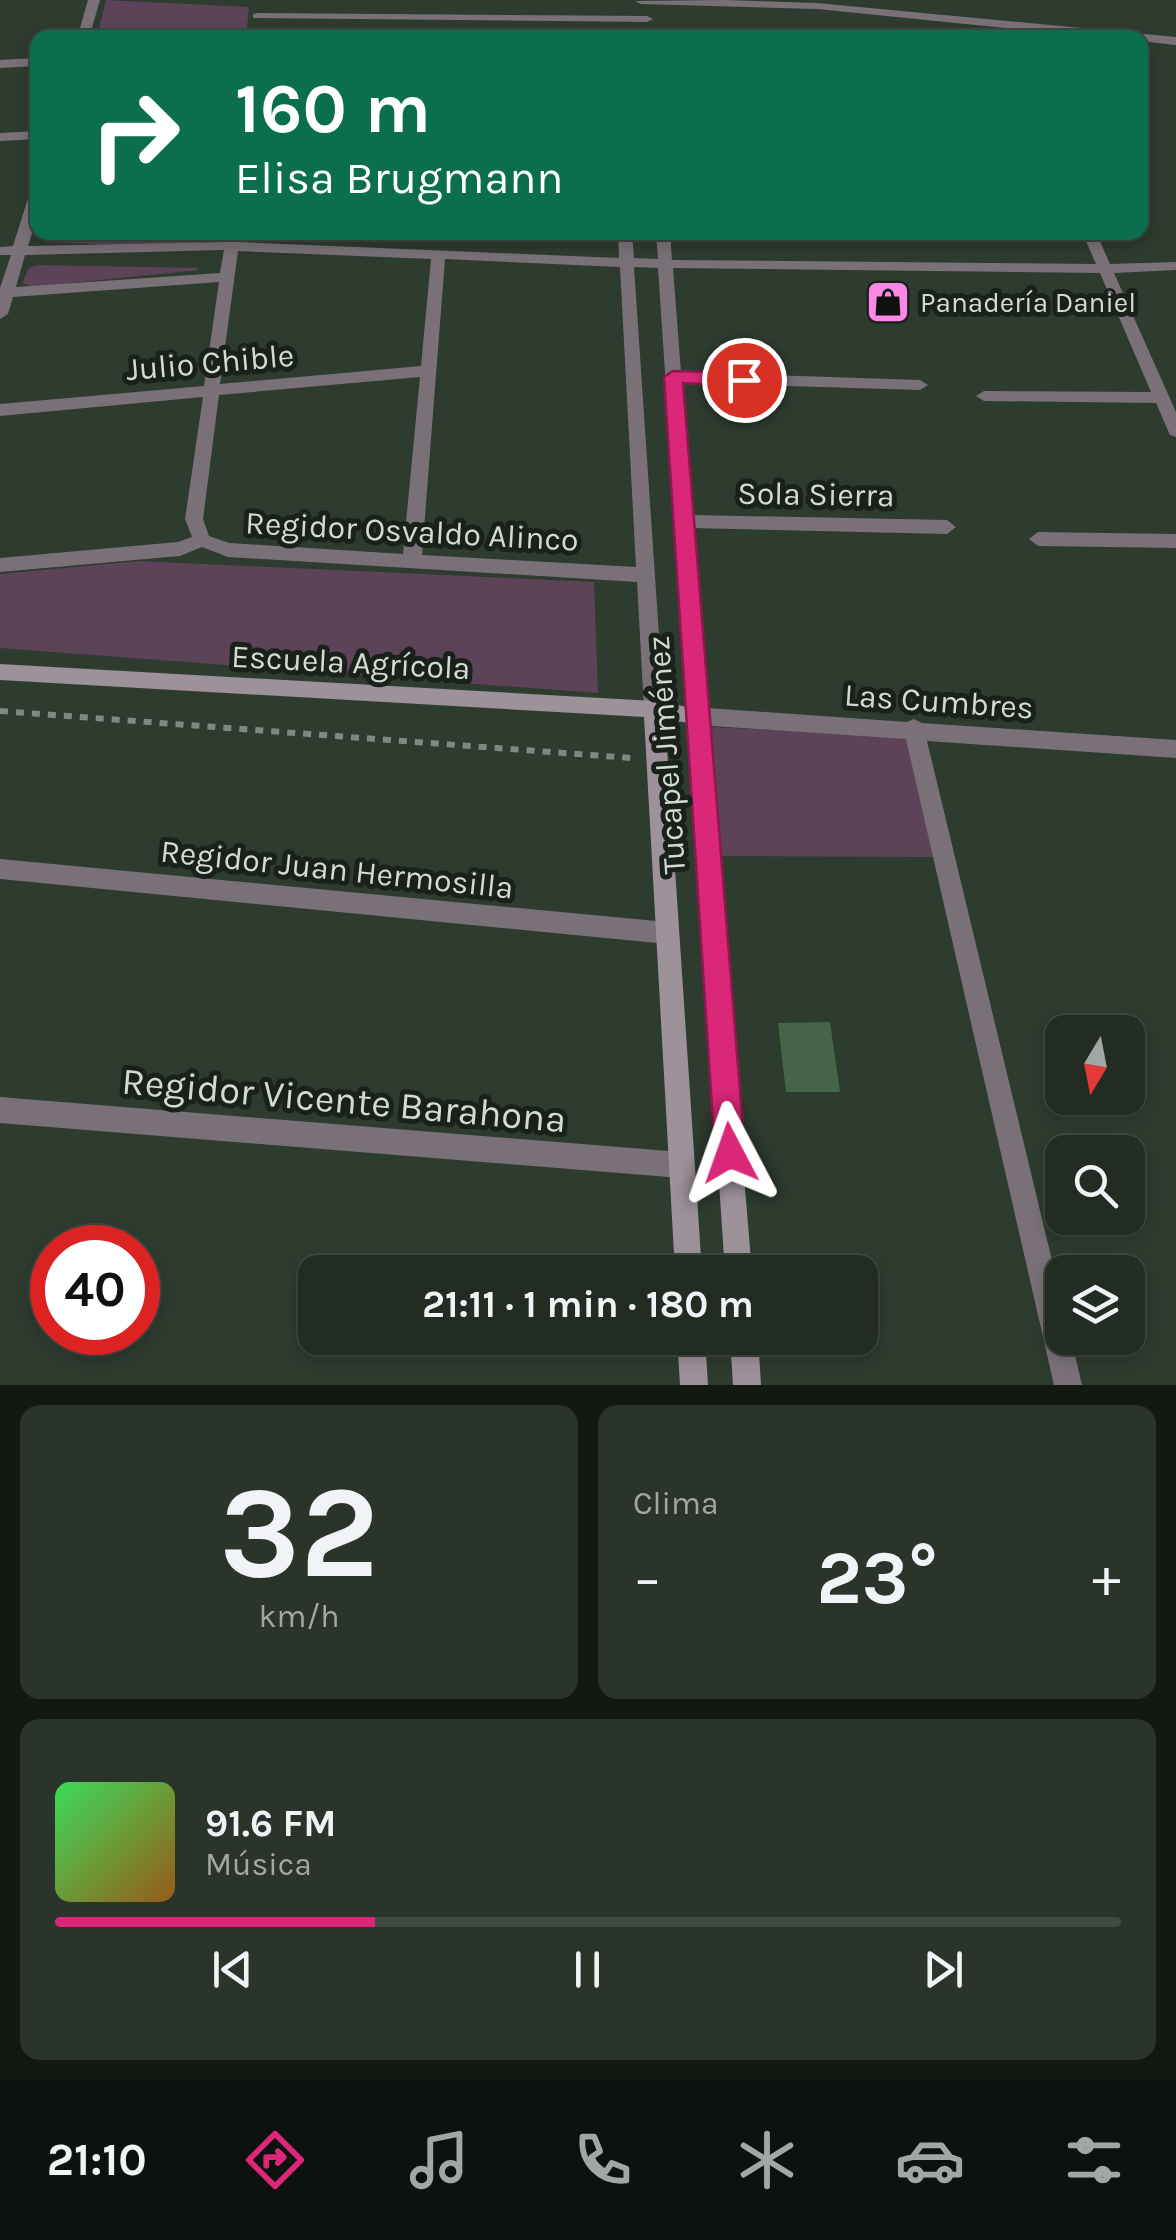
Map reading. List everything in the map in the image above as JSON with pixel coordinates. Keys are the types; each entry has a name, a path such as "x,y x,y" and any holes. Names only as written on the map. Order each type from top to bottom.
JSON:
{"street":[{"path":"85,30 94,0"},
{"path":"640,1 648,30"},
{"path":"612,20 640,1 816,6 1064,30"},
{"path":"257,19 647,19"},
{"path":"612,20 613,30"},
{"path":"1004,23 1006,30"},
{"path":"1148,40 1175,43"},
{"path":"0,64 30,62"},
{"path":"0,137 30,135"},
{"path":"0,314 3,293 30,227"},
{"path":"0,251 213,240"},
{"path":"202,540 194,519 232,240"},
{"path":"243,240 438,257 665,264 1105,269 1176,266"},
{"name":"Tucapel Jiménez","path":"626,240 687,1255"},
{"name":"Tucapel Jiménez","path":"663,240 738,1255"},
{"path":"1092,240 1176,431"},
{"path":"412,560 438,257"},
{"path":"3,293 227,277"},
{"name":"Julio Chible","path":"0,410 426,372"},
{"path":"673,377 920,385"},
{"path":"984,396 1162,398"},
{"name":"Sola Sierra","path":"684,522 947,527"},
{"name":"Regidor Osvaldo Alinco","path":"0,565 180,549 202,540 228,550 646,575"},
{"path":"1038,540 1176,541"},
{"name":"Escuela Agrícola","path":"0,672 654,709 698,716"},
{"name":"Las Cumbres","path":"698,716 1176,748"},
{"path":"914,728 1068,1385"},
{"name":"Regidor Juan Hermosilla","path":"0,869 667,933"},
{"name":"Regidor Vicente Barahona","path":"0,1110 681,1164"},
{"path":"692,1355 694,1385"},
{"path":"745,1355 747,1385"}],"path":[{"path":"0,712 657,760"}],"shaded area":[{"path":"106,0 249,7 247,30 99,30"},
{"path":"51,240 201,240 190,248 46,242"},
{"path":"37,265 199,270 32,287 22,283 29,268"},
{"path":"139,561 594,582 598,693 0,648 0,574"},
{"path":"710,727 908,736 941,857 722,856"}],"building":[{"path":"830,1022 840,1092 786,1092 778,1023"}],"place":[{"name":"Panadería Daniel","path":"888,302"}],"route":[{"path":"730,1153 673,377 744,380"}]}
